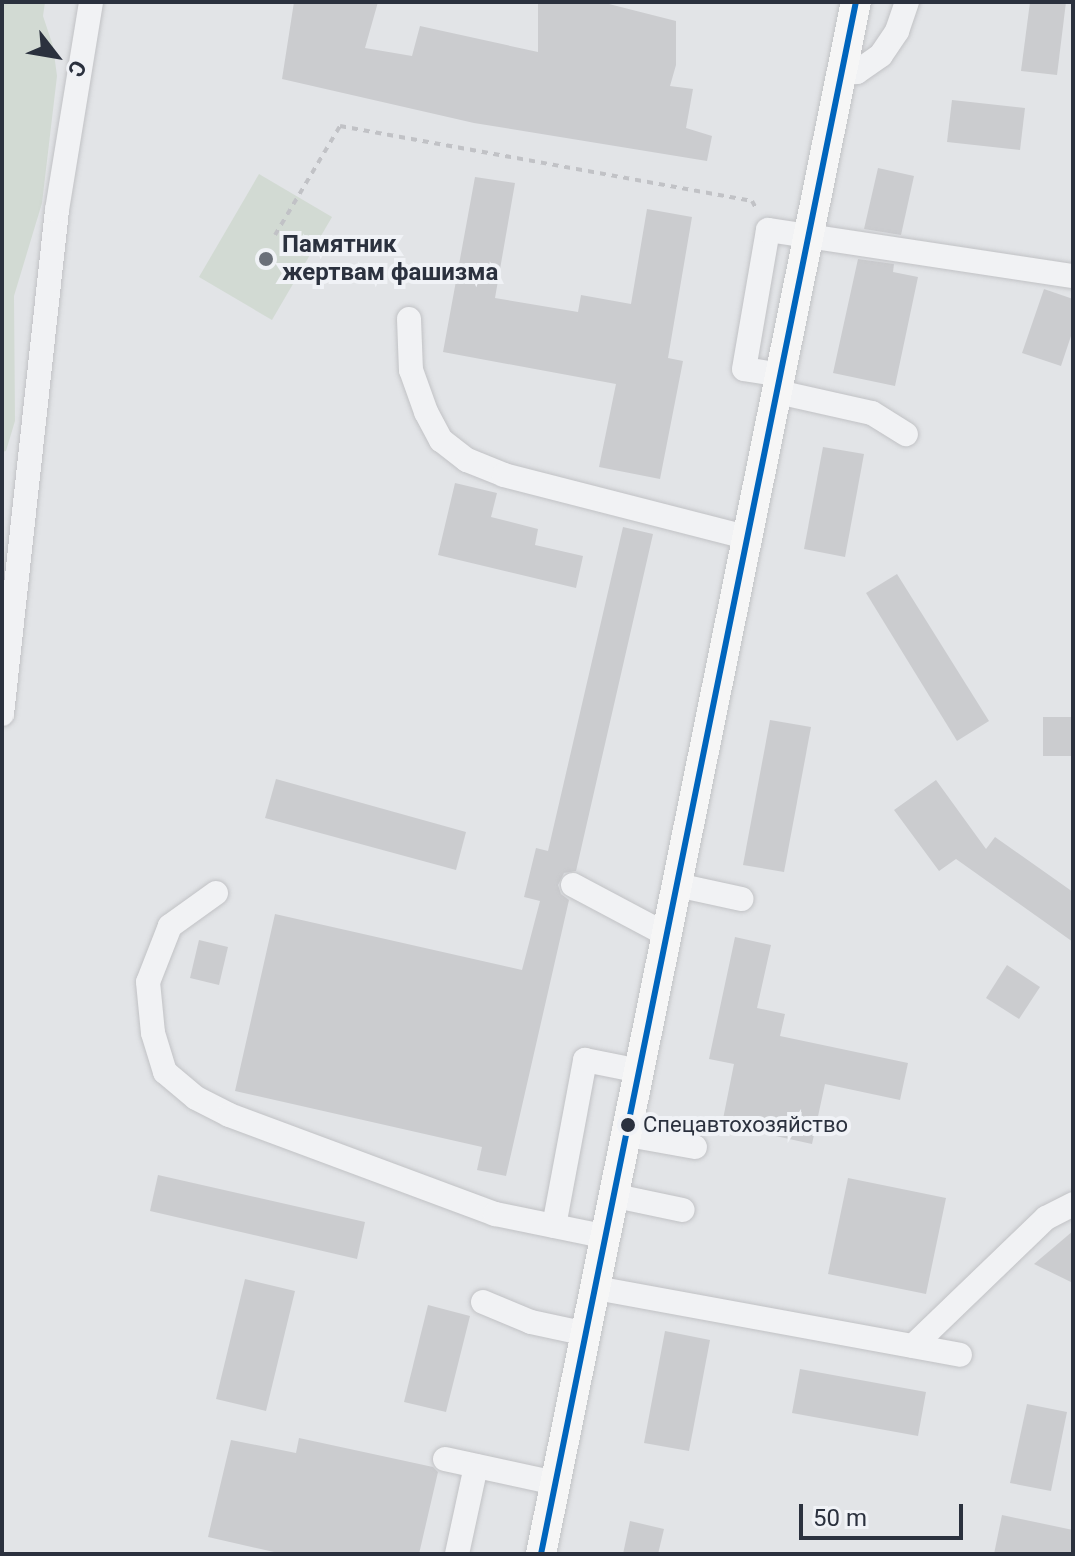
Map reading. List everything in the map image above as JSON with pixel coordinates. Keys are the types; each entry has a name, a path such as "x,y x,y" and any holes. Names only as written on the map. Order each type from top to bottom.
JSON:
{"main road":[{"path":"541,1554 856,2"}],"lane":[{"path":"2,714 57,210 91,2"},
{"path":"842,73 857,72 881,55 897,31 907,2"},
{"path":"906,434 872,413 780,384 744,369 768,230 1073,276"},
{"path":"409,319 411,370 426,412 441,440 467,460 504,475 749,538"},
{"path":"573,885 667,935"},
{"path":"677,885 741,899"},
{"path":"216,893 170,926 148,982 153,1033 165,1072 196,1098 229,1115 495,1214 607,1237"},
{"path":"554,1226 585,1060 640,1071"},
{"path":"628,1135 695,1147"},
{"path":"616,1196 683,1210"},
{"path":"913,1346 1046,1218 1073,1204"},
{"path":"596,1288 960,1355"},
{"path":"483,1302 531,1322 587,1334"},
{"path":"445,1459 555,1483"},
{"path":"457,1554 476,1466"}],"path":[{"path":"275,235 340,126 752,201 768,230"}],"shaded area":[{"path":"2,2 45,2 43,16 53,46 57,76 42,203 14,296 15,421 6,451 2,452"},
{"path":"259,174 332,217 272,320 199,277"}],"building":[{"path":"294,2 378,2 365,48 412,56 420,26 538,52 538,2 601,2 676,21 676,65 670,86 693,89 686,128 712,136 707,161 474,123 282,79"},
{"path":"1030,2 1066,2 1057,75 1021,71"},
{"path":"952,100 1025,108 1020,150 947,142"},
{"path":"878,168 914,176 901,235 864,229"},
{"path":"475,177 515,183 495,298 578,312 581,295 631,304 647,209 692,217 668,358 683,361 660,479 599,467 616,384 443,352"},
{"path":"858,259 894,264 893,272 918,277 895,386 833,373"},
{"path":"1044,289 1073,299 1073,330 1061,366 1022,353"},
{"path":"823,447 864,454 845,557 804,549"},
{"path":"455,483 497,493 491,517 538,529 535,545 583,556 576,588 438,555"},
{"path":"623,527 653,534 576,871 564,873 558,885 561,894 569,900 506,1176 477,1170 482,1147 235,1091 275,914 522,970 540,901 524,897 536,848 548,851"},
{"path":"897,574 989,721 957,741 866,593"},
{"path":"1043,717 1073,717 1073,756 1043,756"},
{"path":"770,720 811,727 784,872 743,865"},
{"path":"276,779 466,832 456,870 265,818"},
{"path":"936,780 986,849 995,837 1073,892 1073,942 956,859 939,871 894,810"},
{"path":"735,937 771,945 757,1008 785,1014 780,1036 908,1063 900,1100 825,1084 812,1144 722,1124 734,1064 709,1059"},
{"path":"199,940 228,947 219,985 190,978"},
{"path":"1007,965 1040,987 1019,1019 986,998"},
{"path":"158,1175 365,1222 357,1259 150,1211"},
{"path":"848,1178 946,1198 926,1294 828,1274"},
{"path":"1073,1231 1073,1283 1034,1264"},
{"path":"245,1279 295,1291 266,1411 216,1399"},
{"path":"428,1305 470,1316 446,1412 404,1402"},
{"path":"665,1331 710,1340 689,1451 644,1443"},
{"path":"800,1369 926,1392 918,1436 792,1413"},
{"path":"1027,1404 1067,1412 1051,1491 1010,1483"},
{"path":"299,1438 433,1467 438,1472 419,1554 283,1554 208,1537 231,1440 296,1453"},
{"path":"1002,1515 1073,1530 1073,1554 994,1554"},
{"path":"630,1521 664,1529 658,1554 623,1554"}],"transit line":[{"path":"541,1554 856,2"}],"place":[{"name":"Памятник жертвам фашизма","path":"266,259"},
{"name":"Спецавтохозяйство","path":"628,1125"}]}
